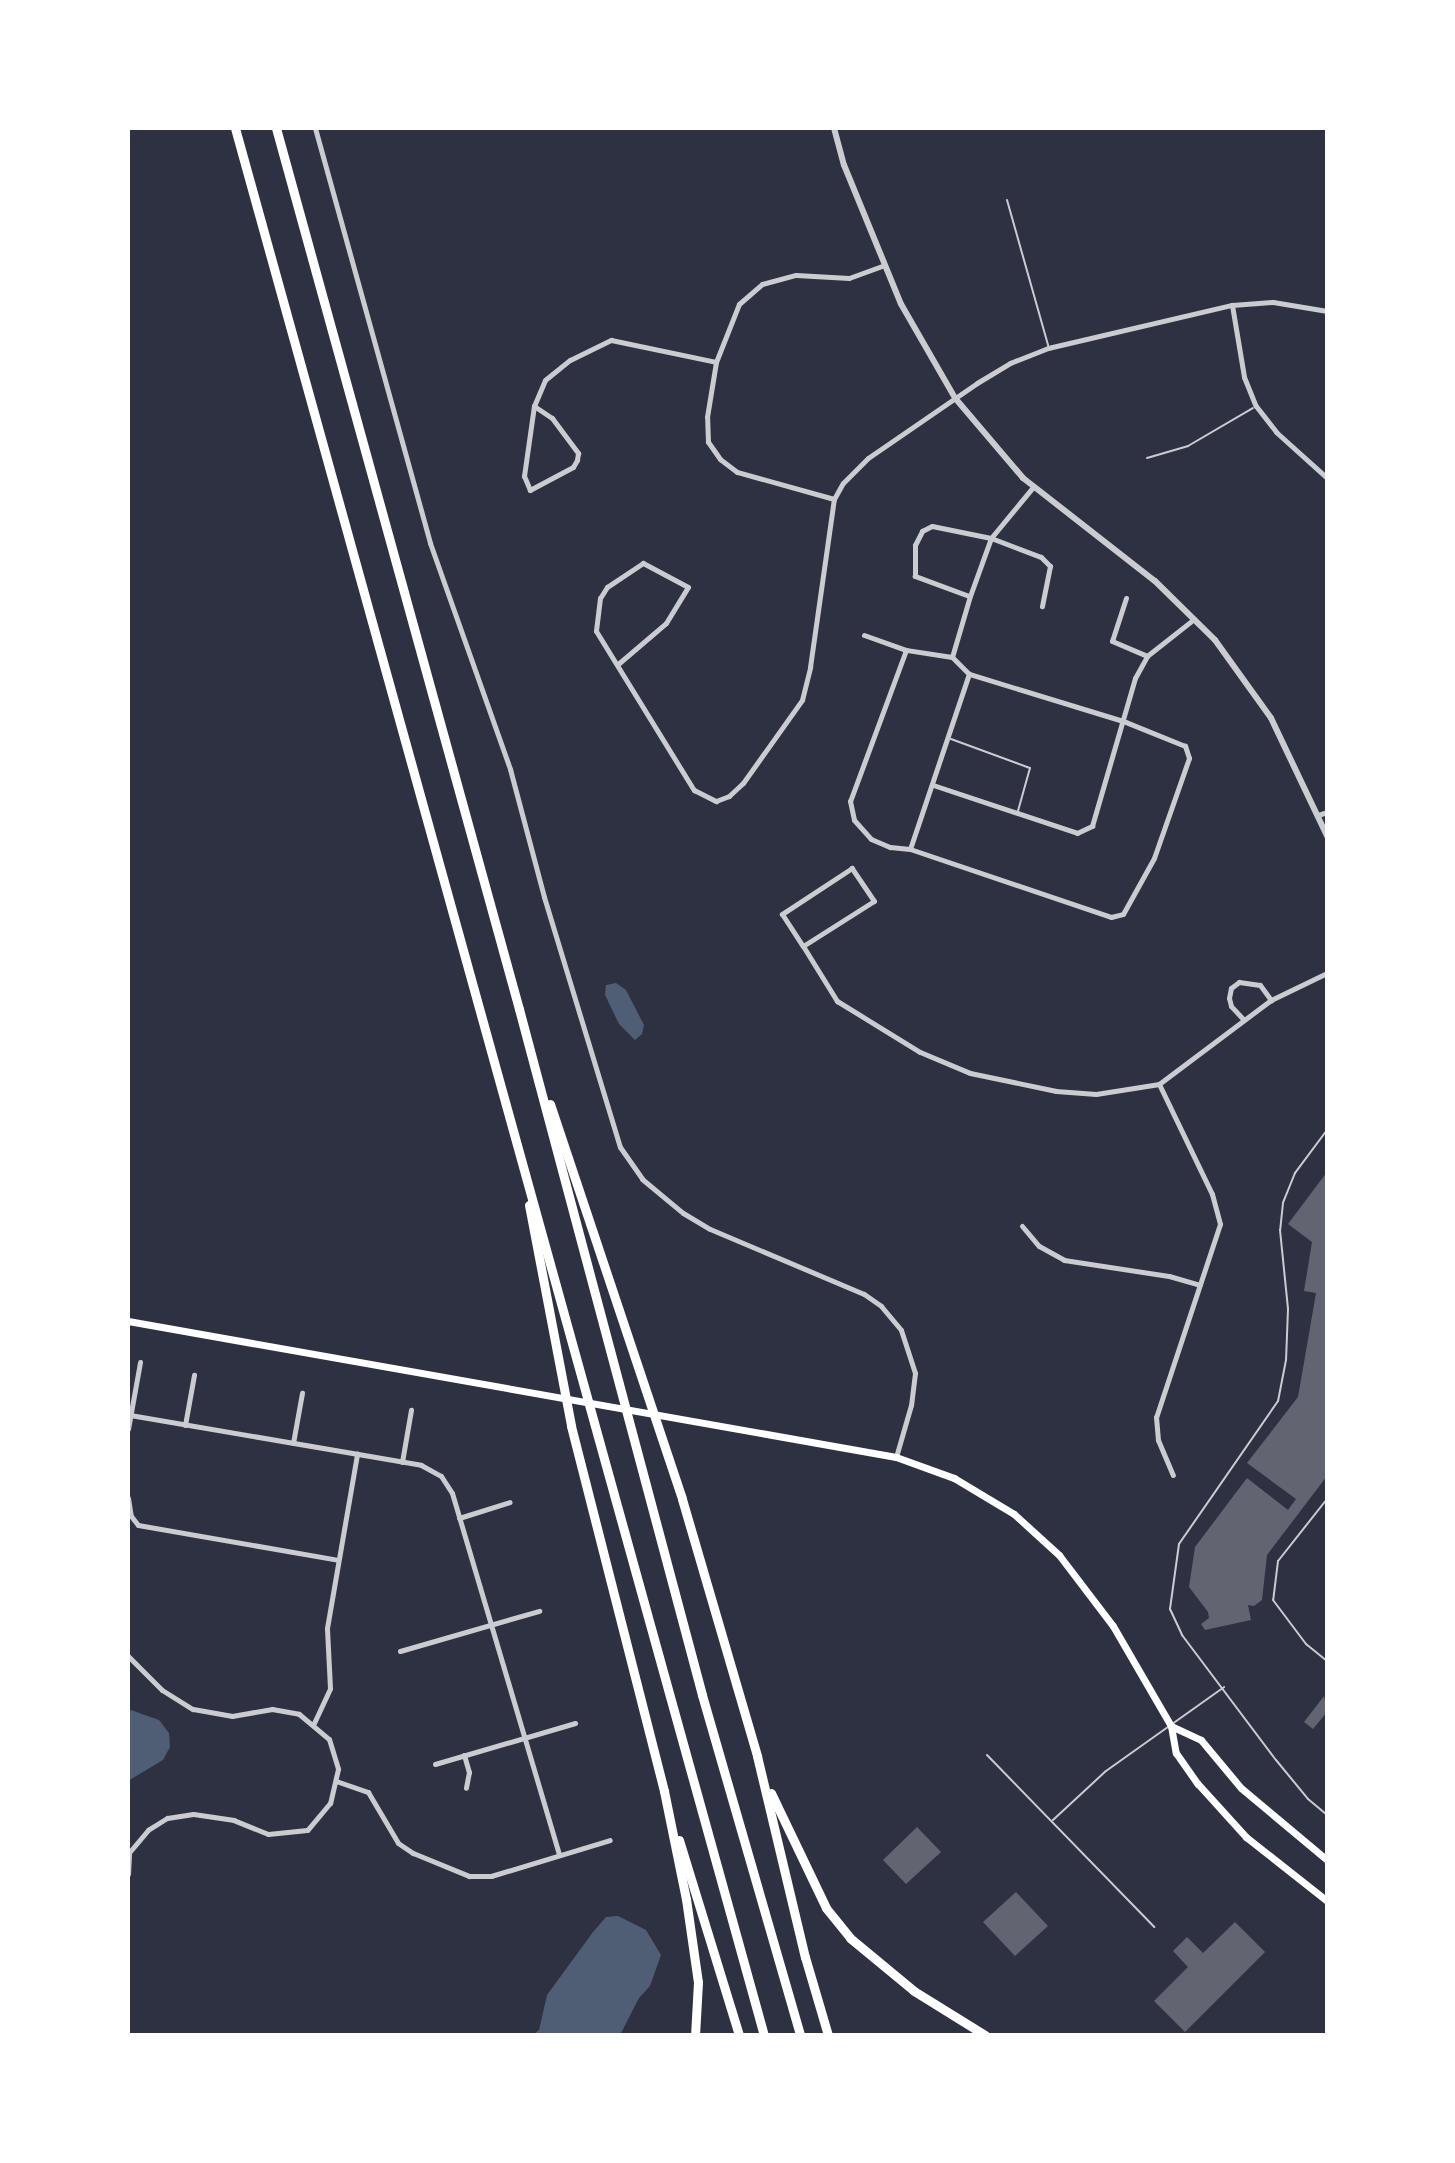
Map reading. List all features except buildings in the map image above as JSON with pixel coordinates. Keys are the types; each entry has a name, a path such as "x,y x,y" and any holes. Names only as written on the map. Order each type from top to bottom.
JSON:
{"highway":[{"path":"235,128 764,2035"},
{"path":"276,128 519,1009 702,1695 800,2035"},
{"path":"519,1009 678,1484 757,1756 805,1957 828,2035"},
{"path":"506,1100 543,1271 571,1426 664,1791 739,2035"},
{"path":"757,1756 781,1820 826,1908 878,1964 914,1991 985,2035"},
{"path":"664,1791 698,1982 695,2035"}],"main road":[{"path":"128,1321 896,1457 954,1478 980,1491 1048,1543 1104,1612 1171,1726 1176,1753 1230,1822 1327,1901"},
{"path":"1171,1726 1201,1740 1241,1788 1327,1860"}],"street":[{"path":"315,128 430,543 510,769 552,926 620,1147 642,1179 683,1213 710,1229 864,1294 881,1306 901,1330 915,1373 911,1405 896,1457"},
{"path":"834,128 844,165 914,331 955,398 1005,460 1033,487 1155,581 1195,618 1246,678 1271,718 1327,836"},
{"path":"834,499 737,472 720,459 708,442 707,417 716,362 739,304 762,284 796,275 849,278 885,265"},
{"path":"618,664 666,623 688,587 643,563 607,587 600,598 596,631 694,790 716,801 729,796 743,783 802,700 834,499 843,483 868,458 1010,363 1048,348 1232,305 1273,302 1327,311"},
{"path":"1232,305 1244,377 1256,406 1276,432 1327,478"},
{"path":"534,406 552,418 578,453 573,467 530,490 524,476 534,406 545,380 570,360 611,340 716,362"},
{"path":"952,657 991,538 1033,487"},
{"path":"970,596 915,576 915,545 922,531 932,526 991,538 1041,557 1050,566 1042,606"},
{"path":"1126,598 1112,641 1147,656"},
{"path":"933,785 1077,833 1092,826 1135,678 1147,656 1195,618"},
{"path":"864,635 906,650 952,657 969,674 1123,721 1185,746 1189,758 1154,858 1123,914 1111,917 910,849 871,839 854,820 850,801 906,650"},
{"path":"910,849 950,739 969,674"},
{"path":"1318,815 1327,812"},
{"path":"803,946 874,901 852,868 782,914 837,1001 920,1052 970,1073 1056,1091 1096,1094 1159,1084 1271,1000 1327,973"},
{"path":"1244,1020 1231,1006 1229,998 1231,988 1239,982 1260,985 1271,1000"},
{"path":"1159,1084 1218,1213 1220,1224 1156,1417 1158,1440 1173,1475"},
{"path":"1022,1226 1039,1246 1064,1260 1169,1276 1200,1285"},
{"path":"128,1429 140,1362"},
{"path":"185,1425 194,1375"},
{"path":"293,1443 302,1393"},
{"path":"402,1462 411,1410"},
{"path":"130,1415 421,1465 441,1476 452,1493 559,1855"},
{"path":"314,1723 330,1688 327,1628 357,1454"},
{"path":"128,1498 131,1516 138,1525 338,1560"},
{"path":"459,1518 510,1502"},
{"path":"400,1651 539,1611"},
{"path":"128,1656 162,1690 193,1709 232,1716 284,1709 314,1723 329,1739 335,1753 336,1781 330,1803 307,1830 294,1834 268,1834 234,1820 193,1814 167,1818 148,1830 128,1853 128,1874"},
{"path":"435,1764 575,1723"},
{"path":"464,1755 469,1772 466,1788"},
{"path":"336,1781 368,1792 398,1843 413,1853 469,1876 491,1876 610,1840"}],"lane":[{"path":"1007,200 1048,348"},
{"path":"1147,458 1188,446 1256,406"},
{"path":"950,739 1030,768 1017,814"},
{"path":"1327,1130 1295,1173 1283,1203 1280,1230 1288,1309 1286,1360 1278,1401 1179,1544 1170,1609 1182,1635 1276,1760 1308,1799 1327,1815"},
{"path":"1327,1499 1278,1561 1273,1600 1306,1644 1327,1661"},
{"path":"1053,1821 1106,1771 1224,1687"},
{"path":"987,1755 1154,1927"}],"water":[{"path":"616,983 626,990 644,1025 642,1034 635,1040 619,1024 605,995 606,985"},
{"path":"128,1709 159,1720 169,1733 170,1747 163,1760 128,1781"},
{"path":"618,1916 646,1930 661,1955 650,1986 639,1998 620,2035 533,2035 539,2030 547,1995 606,1917"}]}
